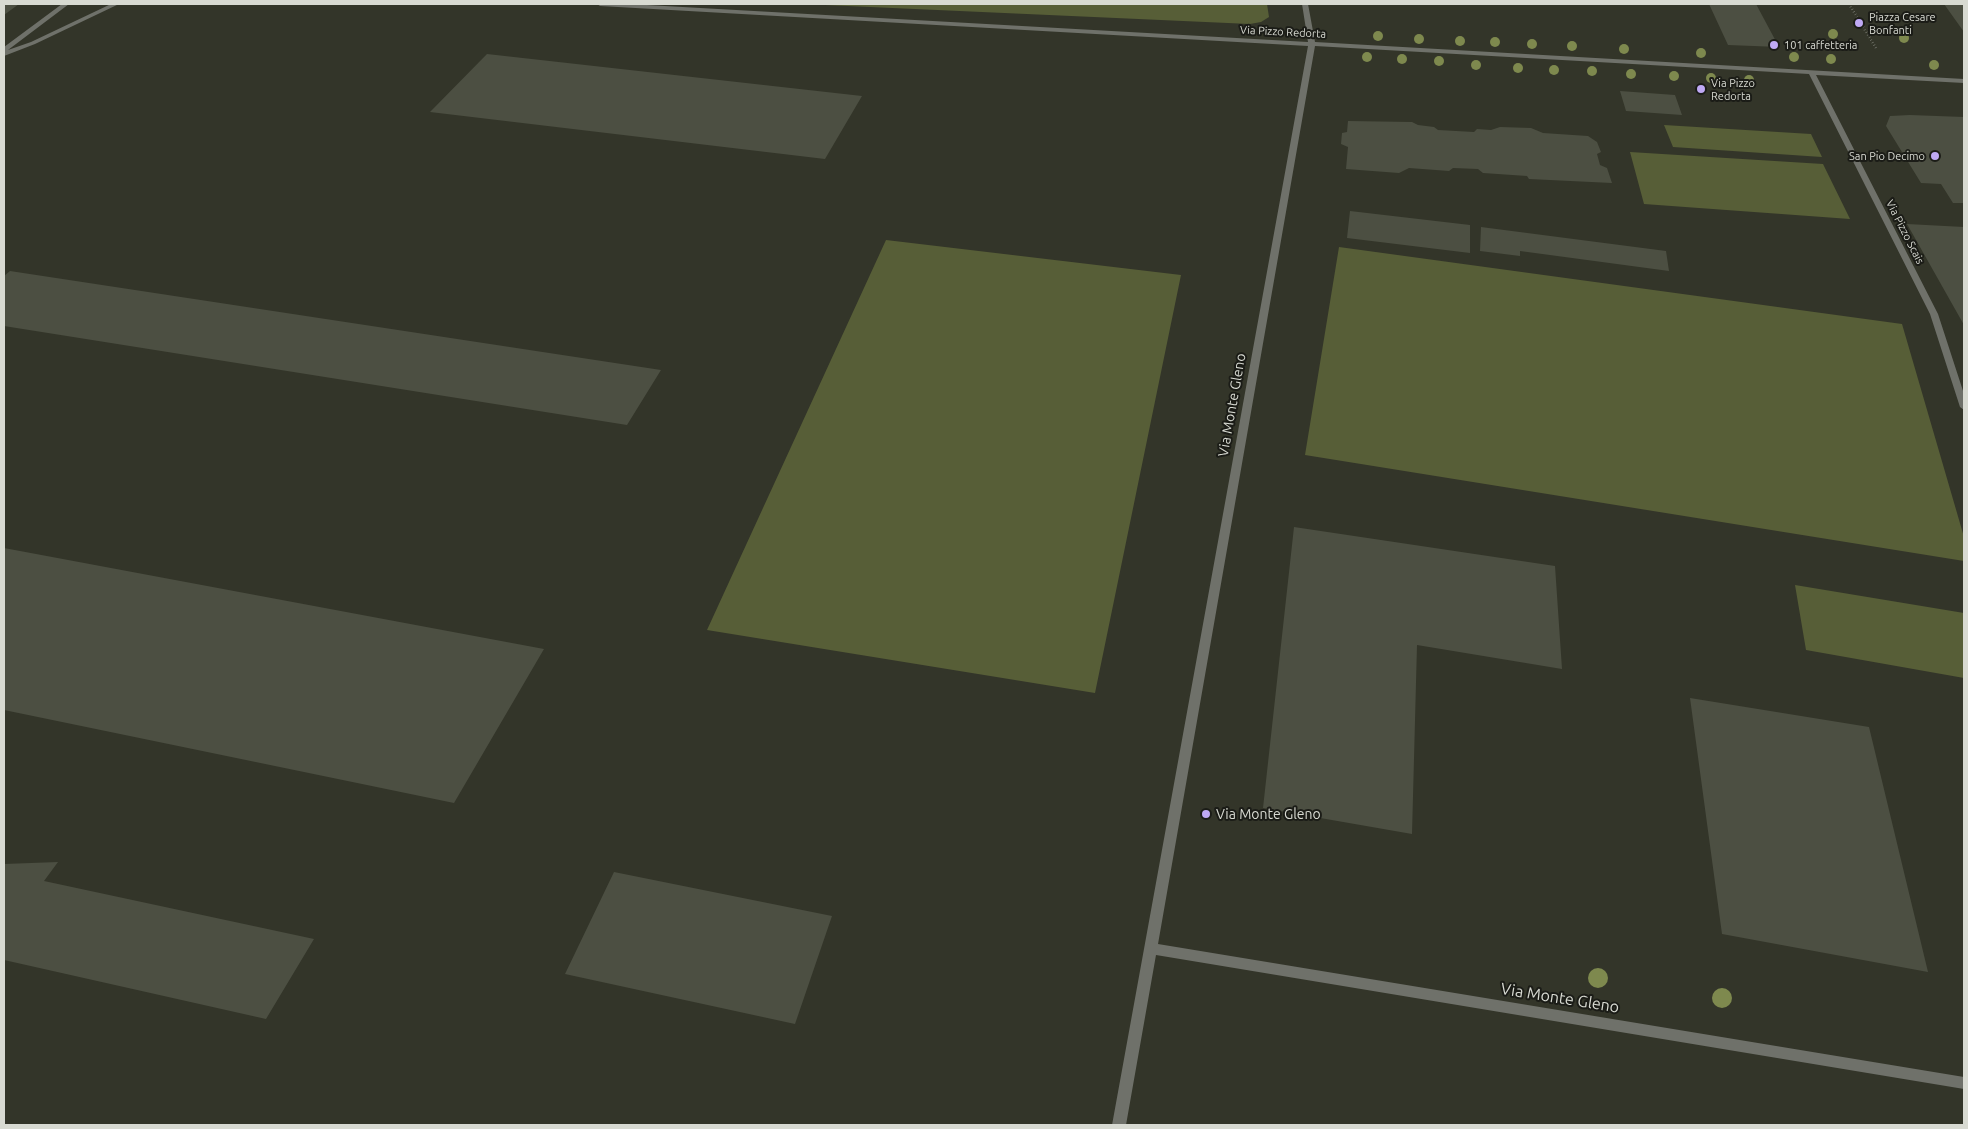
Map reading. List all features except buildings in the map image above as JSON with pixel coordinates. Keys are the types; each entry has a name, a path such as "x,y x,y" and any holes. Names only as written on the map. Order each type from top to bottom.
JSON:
{"street":[{"path":"4,52 66,4"},
{"path":"4,52 33,44 116,4"},
{"name":"Via Pizzo Redorta","path":"600,4 1964,81"},
{"path":"724,11 728,4"},
{"path":"1305,4 1312,44"},
{"name":"Via Monte Gleno","path":"1119,1125 1312,44"},
{"name":"Via Pizzo Scais","path":"1812,72 1934,314 1964,407"},
{"name":"Via Monte Gleno","path":"1150,948 1964,1083"}],"path":[{"path":"1849,4 1894,77"}],"green space":[{"path":"803,4 1267,4 1269,17 1261,22 1250,24"},
{"path":"1664,125 1811,134 1822,157 1673,147"},
{"path":"1630,152 1823,164 1850,219 1644,204"},
{"path":"886,240 1181,275 1095,693 707,630"},
{"path":"1339,247 1902,324 1964,537 1964,561 1305,455"},
{"path":"1795,585 1964,613 1964,678 1806,650"}],"place":[{"name":"Piazza Cesare Bonfanti","path":"1859,23"},
{"name":"101 caffetteria","path":"1774,45"},
{"name":"Via Pizzo Redorta","path":"1701,89"},
{"name":"San Pio Decimo","path":"1935,156"},
{"name":"Via Monte Gleno","path":"1206,814"}]}
